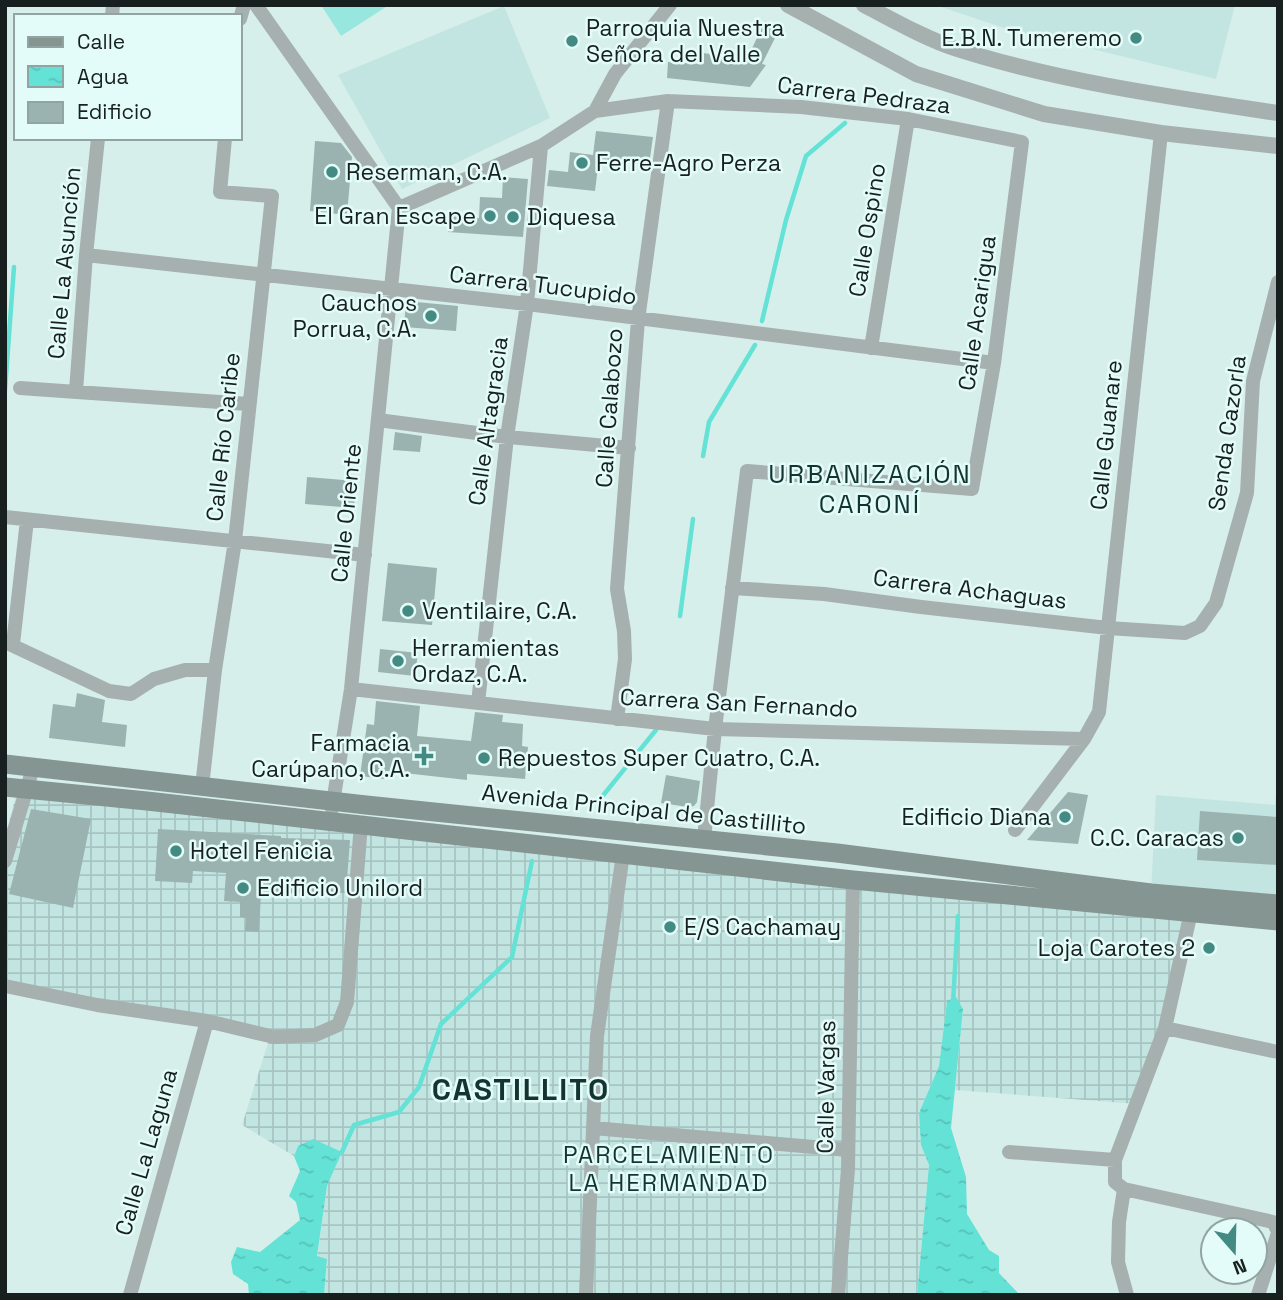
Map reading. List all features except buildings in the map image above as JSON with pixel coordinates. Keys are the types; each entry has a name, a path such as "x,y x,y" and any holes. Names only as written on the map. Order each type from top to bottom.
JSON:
{"main road":[{"name":"Avenida Principal de Castillito","path":"5,764 201,787 332,811 360,824 853,880 1278,921"},
{"name":"Avenida Principal de Castillito","path":"5,788 704,839 1151,893 1278,904"}],"street":[{"path":"256,5 399,208"},
{"path":"595,111 615,74 670,5"},
{"path":"788,5 916,74 1044,114 1161,133 1278,146"},
{"path":"864,5 954,48 1034,70 1096,85 1278,113"},
{"name":"Carrera Pedraza","path":"399,208 541,146 595,111 668,101 800,107 908,119 1022,142"},
{"name":"Calle Calabozo","path":"617,719 625,659 624,631 617,589 638,320 668,101"},
{"name":"Calle Ospino","path":"871,348 908,119"},
{"name":"Calle Guanare","path":"1015,830 1084,738 1099,712 1161,133"},
{"name":"Calle La Asunción","path":"76,391 98,140"},
{"name":"Calle Río Caribe","path":"201,787 215,670 235,541 272,196 220,192 225,140"},
{"name":"Calle Acarigua","path":"733,588 747,471 972,489 994,363 1022,142"},
{"name":"Calle Altagracia","path":"478,703 506,436 527,304 541,146"},
{"name":"Calle Oriente","path":"332,811 351,689 399,208"},
{"name":"Carrera Tucupido","path":"86,255 527,304 994,363"},
{"name":"Senda Cazorla","path":"1200,625 1216,603 1247,493 1253,381 1278,282"},
{"path":"20,388 248,404"},
{"path":"378,421 629,447"},
{"path":"5,517 365,555"},
{"path":"27,520 9,643 71,674 109,691 120,693 131,694 155,679 185,670 215,670"},
{"path":"704,839 733,588"},
{"name":"Carrera Achaguas","path":"733,588 824,594 1108,628 1185,633 1200,625"},
{"name":"Carrera San Fernando","path":"351,689 715,729 1084,738"},
{"path":"5,861 33,768"},
{"path":"5,986 97,1005 207,1021 274,1037 315,1035 338,1025 346,1002 360,824"},
{"path":"586,1295 597,1035 623,854"},
{"name":"Calle Vargas","path":"838,1295 848,1150 853,880"},
{"path":"1191,912 1165,1028 1115,1160 1115,1181 1124,1189 1273,1222 1278,1232 1258,1295"},
{"name":"Calle La Laguna","path":"130,1295 207,1021"},
{"path":"1165,1028 1278,1052"},
{"path":"593,1128 848,1150"},
{"path":"1009,1152 1115,1160"},
{"path":"1124,1189 1119,1222 1118,1262 1127,1295"}],"shaded area":[{"path":"321,5 389,5 341,36"},
{"name":"E.B.N. Tumeremo","path":"935,5 1235,5 1216,79 1001,27"},
{"path":"504,6 550,118 402,189 338,75"},
{"path":"1278,768 1278,904 1151,893 1156,795 1275,805"},
{"path":"18,787 1190,911 1176,973 1137,1104 955,1090 963,1009 947,1001 939,1066 919,1113 921,1145 929,1165 917,1295 324,1295 327,1259 317,1257 327,1186 342,1152 298,1146 294,1156 242,1125 270,1037 5,990 5,837"}],"water":[{"path":"956,997 963,1009 951,1128 966,1177 967,1214 989,1250 999,1256 999,1273 1020,1295 917,1295 929,1165 921,1145 919,1113 939,1066 947,1001"},
{"path":"313,1139 342,1152 327,1186 317,1256 327,1259 324,1295 249,1295 248,1284 233,1274 231,1262 237,1247 260,1252 300,1220 296,1202 289,1196 300,1171 294,1156 298,1146"}],"waterway":[{"path":"762,321 786,220 806,156 845,123"},
{"path":"5,390 14,267"},
{"path":"703,456 709,422 755,345"},
{"path":"680,616 693,519"},
{"path":"601,798 656,730"},
{"path":"342,1152 354,1125 399,1112 419,1087 441,1024 512,957 532,861"},
{"path":"953,1003 958,916"}],"place":[{"name":"E.B.N. Tumeremo","path":"1136,38"},
{"name":"Parroquia Nuestra Señora del Valle","path":"572,41"},
{"name":"Ferre-Agro Perza","path":"582,163"},
{"name":"Reserman, C.A.","path":"332,172"},
{"name":"El Gran Escape","path":"490,216"},
{"name":"Diquesa","path":"513,217"},
{"name":"Cauchos Porrua, C.A.","path":"431,316"},
{"name":"Ventilaire, C.A.","path":"408,611"},
{"name":"Herramientas Ordaz, C.A.","path":"398,661"},
{"name":"Farmacia Carúpano, C.A.","path":"424,756"},
{"name":"Repuestos Super Cuatro, C.A.","path":"484,758"},
{"name":"Edificio Diana","path":"1065,817"},
{"name":"C.C. Caracas","path":"1238,838"},
{"name":"Hotel Fenicia","path":"176,851"},
{"name":"Edificio Unilord","path":"243,888"},
{"name":"E/S Cachamay","path":"670,927"},
{"name":"Loja Carotes 2","path":"1209,948"}],"district":[{"name":"URBANIZACIÓN CARONÍ","path":"870,489"},
{"name":"CASTILLITO","path":"521,1090"},
{"name":"PARCELAMIENTO LA HERMANDAD","path":"669,1169"}]}
